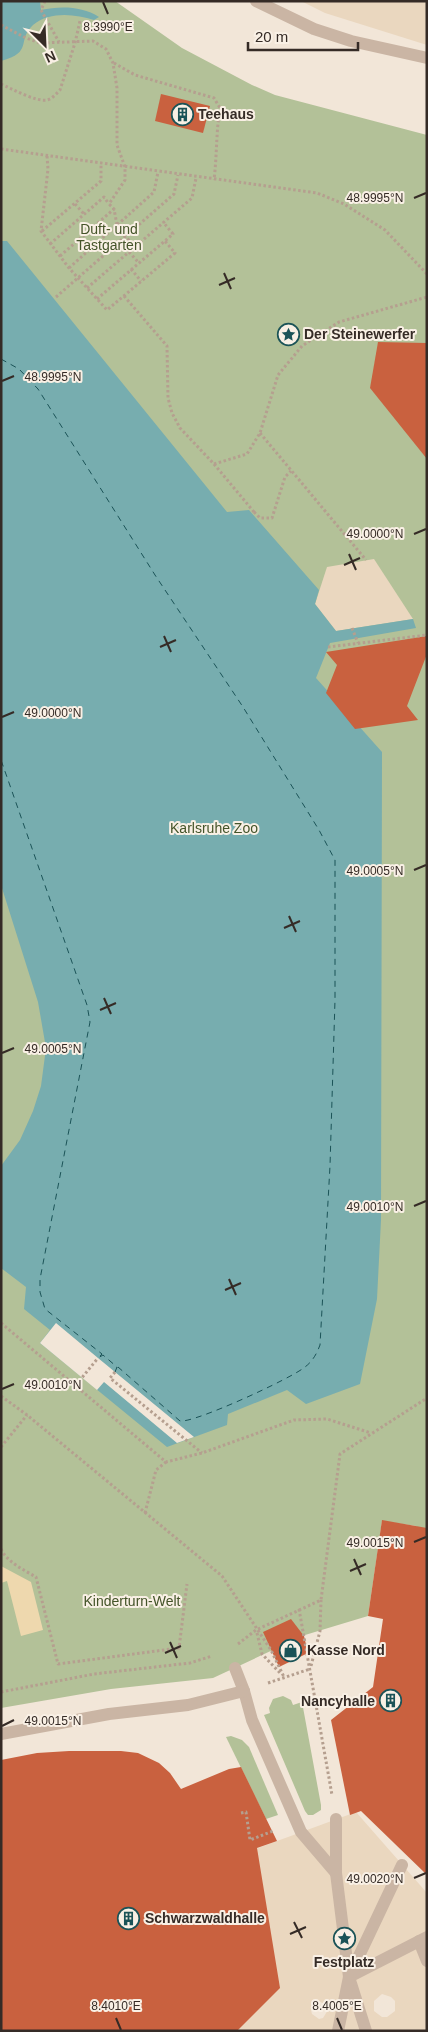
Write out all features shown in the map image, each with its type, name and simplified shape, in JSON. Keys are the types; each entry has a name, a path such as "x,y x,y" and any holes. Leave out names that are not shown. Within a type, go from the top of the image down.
{"street":[{"path":"256,1 314,29 351,41 427,58"},
{"path":"235,1668 252,1720 301,1832 336,1873"},
{"path":"1,1734 109,1714 188,1705 244,1691"},
{"path":"336,1819 336,1873 349,1977 366,2031"},
{"path":"338,2031 349,1977 402,1866"},
{"path":"349,1977 423,1939 427,1961"}],"path":[{"path":"45,1 41,10 59,42"},
{"path":"1,84 38,99 47,100 54,96 60,90 80,22"},
{"path":"1,25 26,38 40,42 75,43 93,41 106,49 113,63 117,88 117,145 125,167 125,180 109,204"},
{"path":"113,63 135,75 214,98 220,108 216,134 217,160 214,180"},
{"path":"1,149 196,178 317,193 344,204 385,230 427,274"},
{"path":"48,156 42,232 69,268 107,310 175,253 166,241"},
{"path":"42,232 101,181 101,164"},
{"path":"69,268 154,192 158,172"},
{"path":"56,298 174,194 178,175"},
{"path":"87,288 192,198 196,178"},
{"path":"50,244 104,197 114,210 117,225 134,247"},
{"path":"75,204 84,214"},
{"path":"60,256 114,210"},
{"path":"97,299 173,234 163,222"},
{"path":"129,252 139,263"},
{"path":"131,269 141,281"},
{"path":"124,296 167,346 168,398 172,414 180,428 260,518 272,518 285,476 291,470"},
{"path":"214,464 247,454 260,433 278,375 302,346 339,322 427,297"},
{"path":"260,433 366,560"},
{"path":"352,628 357,640"},
{"path":"328,648 357,640 427,635"},
{"path":"1,1323 166,1462"},
{"path":"76,1385 98,1358"},
{"path":"114,1372 110,1378 202,1453"},
{"path":"1,1396 27,1415 222,1576 271,1650 284,1678"},
{"path":"310,1669 320,1631 320,1600 340,1454 371,1433 416,1407 427,1398"},
{"path":"1,1447 27,1415"},
{"path":"145,1514 156,1470 166,1462 202,1453 294,1420 327,1419 371,1433"},
{"path":"1,1549 18,1567 36,1578 58,1664 179,1648 187,1584"},
{"path":"256,1630 320,1600"},
{"path":"299,1609 336,1819"},
{"path":"256,1630 262,1654 284,1678"},
{"path":"1,1692 94,1674 190,1663 220,1653"},
{"path":"244,1691 310,1669"},
{"path":"241,1813 246,1812 250,1840"}],"green space":[{"name":"Karlsruhe Zoo","path":"1,1 115,1 182,48 275,95 427,135 427,1529 422,1533 416,1526 382,1521 368,1616 305,1635 213,1678 111,1689 1,1708"},
{"path":"283,1696 291,1700 293,1705 302,1702 321,1805 321,1810 313,1815 308,1815 305,1811 264,1715 270,1713 269,1708 273,1699"},
{"path":"231,1736 242,1740 249,1747 278,1815 266,1819 226,1737"}],"sand":[{"path":"1,1566 31,1582 43,1630 21,1636 7,1581 1,1583"}],"shaded area":[{"path":"301,1 427,1 427,45 325,13"},
{"path":"374,559 413,619 336,631 315,604 327,567"},
{"name":"Festplatz","path":"356,1812 427,1893 427,2031 222,2031 247,1852","holes":["382,1994 391,1997 395,2001 395,2011 387,2017 382,2017 374,2011 374,2001","319,2001 327,2006 328,2010 323,2018 319,2019 312,2014 311,2010 315,2002"]}],"water":[{"path":"1,1 40,1 41,10 71,8 92,13 99,17 94,20 71,15 47,17 33,25 28,31 18,54 1,61"},
{"path":"1,241 7,241 227,512 249,510 319,590 315,604 336,631 413,619 416,628 330,643 316,678 382,752 381,1220 377,1299 360,1384 306,1404 287,1390 228,1414 227,1425 167,1447 40,1343 50,1330 24,1309 26,1287 1,1268 1,1166 20,1140 33,1111 41,1086 46,1048 38,1002 1,885"}],"pier":[{"path":"56,1323 194,1437 177,1443 104,1382 97,1390 40,1343"}],"building":[{"name":"Teehaus","path":"161,94 210,106 203,133 155,121"},
{"path":"378,342 427,343 427,459 370,388"},
{"path":"427,636 427,654 407,706 418,720 355,729 326,693 337,665 326,652"},
{"name":"Nancyhalle","path":"382,1520 427,1528 427,1875 361,1811 350,1815 331,1720 373,1687 383,1619 368,1616"},
{"path":"291,1619 304,1636 308,1653 279,1667 263,1632"},
{"name":"Schwarzwaldhalle","path":"121,1751 138,1753 159,1763 170,1773 181,1789 229,1769 241,1767 277,1841 257,1848 280,1988 237,2031 1,2031 1,1760 37,1753"}],"ferry route":[{"path":"1,359 19,369 38,389 155,575 243,707 319,830 335,860 335,1000 330,1166 320,1345 310,1362 297,1373 243,1399 189,1420 180,1421 118,1367 115,1372 117,1367 103,1355 98,1358 102,1354 45,1309 40,1292 40,1279 90,1022 87,1005 1,760"}],"place":[{"name":"Teehaus","path":"182,114"},
{"name":"Der Steinewerfer","path":"288,334"},
{"name":"Kasse Nord","path":"291,1650"},
{"name":"Nancyhalle","path":"391,1701"},
{"name":"Schwarzwaldhalle","path":"129,1918"},
{"name":"Festplatz","path":"344,1939"}],"park label":[{"name":"Duft- und Tastgarten","path":"109,237"},
{"name":"Kinderturn-Welt","path":"132,1601"}]}
